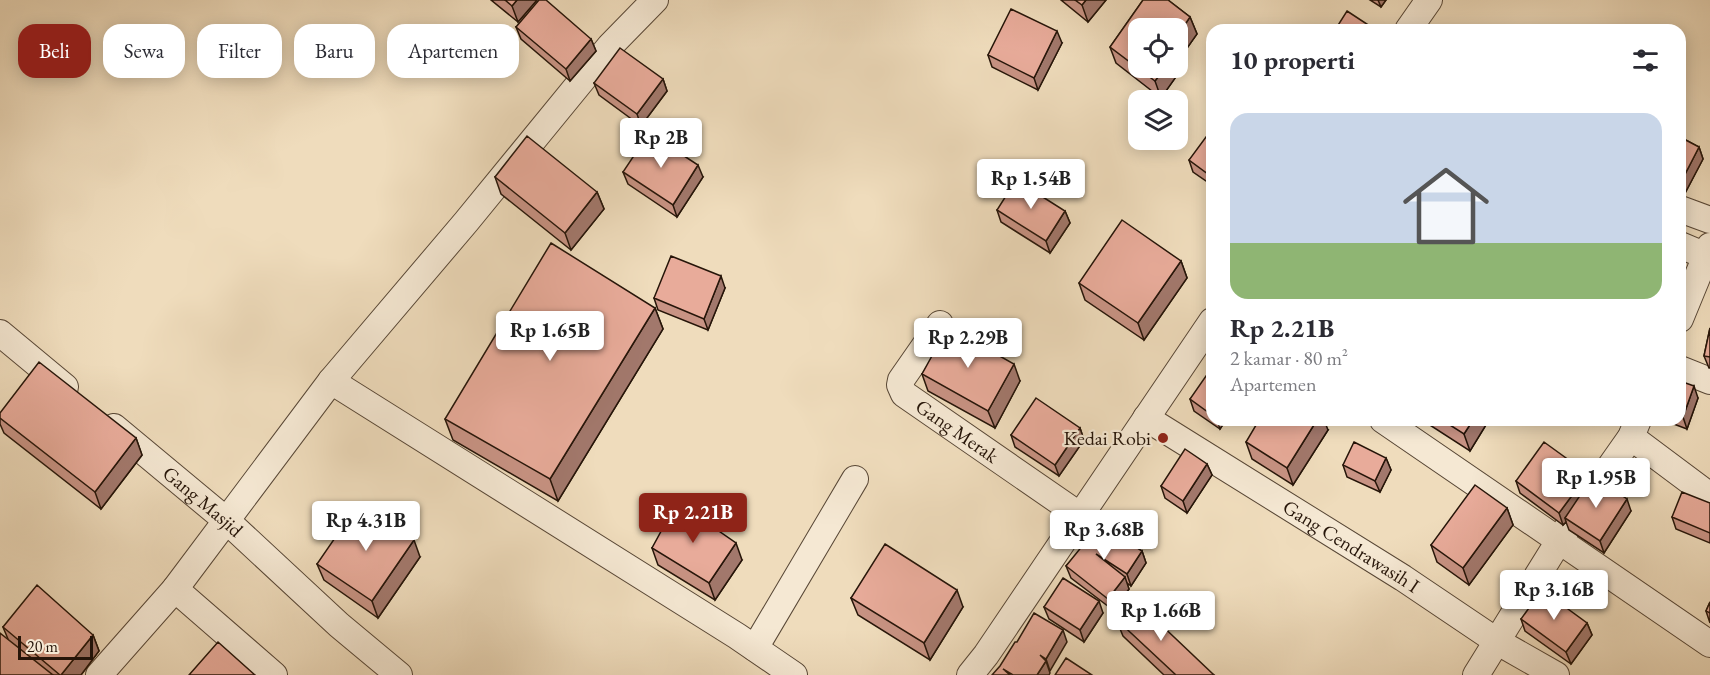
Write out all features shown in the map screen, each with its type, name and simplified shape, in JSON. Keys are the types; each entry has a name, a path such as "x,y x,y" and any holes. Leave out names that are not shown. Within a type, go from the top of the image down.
{"street":[{"path":"99,675 175,589 331,381 480,206 610,46 656,0"},
{"path":"1412,24 1429,0"},
{"path":"1686,211 1710,220"},
{"path":"1686,246 1708,251 1686,304"},
{"name":"Gang Merak","path":"940,324 901,380 900,385 904,394 1079,515"},
{"path":"970,675 986,655 1206,330"},
{"name":"Gang Masjid","path":"0,333 227,521 339,625 399,675"},
{"path":"1686,371 1710,381"},
{"path":"331,381 755,648 794,675"},
{"name":"Gang Cendrawasih I","path":"1146,418 1403,578 1498,642 1556,675"},
{"path":"1392,426 1710,644"},
{"path":"1476,675 1559,541 1634,429 1710,496"},
{"path":"755,648 855,479"},
{"path":"175,589 274,675"}],"building":[{"path":"505,0 517,0 512,6"},
{"path":"539,0 546,0 591,39 566,69 519,30 519,24"},
{"path":"1075,0 1086,0 1082,5"},
{"path":"1143,0 1168,0 1190,17 1188,20 1188,18 1130,18"},
{"path":"1011,9 1057,31 1034,78 988,55"},
{"path":"1347,11 1367,24 1339,24"},
{"path":"1128,21 1128,61 1110,47"},
{"path":"620,48 663,79 637,114 594,83"},
{"path":"649,133 698,165 673,205 623,172"},
{"path":"527,136 597,192 565,233 495,177"},
{"path":"1206,137 1206,173 1189,160"},
{"path":"1686,140 1699,147 1686,172"},
{"path":"1016,180 1065,211 1046,241 997,210"},
{"path":"1122,220 1181,261 1138,323 1079,283"},
{"path":"551,243 655,308 550,479 445,419"},
{"path":"671,256 721,276 704,319 654,298"},
{"path":"948,327 1014,364 988,411 922,374"},
{"path":"1710,328 1710,357 1704,356"},
{"path":"39,362 136,438 95,492 0,418 0,413"},
{"path":"1206,376 1206,411 1190,399"},
{"path":"1686,383 1694,386 1686,409"},
{"path":"1036,398 1080,428 1055,465 1011,435"},
{"path":"1255,426 1313,426 1287,468 1246,442"},
{"path":"1451,426 1469,426 1464,434"},
{"path":"1354,442 1386,458 1375,481 1343,465"},
{"path":"1544,442 1588,474 1559,513 1516,481"},
{"path":"1185,449 1207,464 1183,501 1161,486"},
{"path":"1593,476 1627,499 1600,541 1565,518"},
{"path":"1475,485 1507,508 1463,568 1431,545"},
{"path":"1682,492 1710,503 1710,533 1672,517"},
{"path":"677,502 736,543 709,583 652,548"},
{"path":"359,503 414,540 372,601 317,564"},
{"path":"1101,524 1142,551 1127,574 1096,554 1125,577 1108,599 1066,566 1083,545 1085,547"},
{"path":"885,544 957,590 924,643 851,598"},
{"path":"1063,578 1099,601 1080,630 1044,607"},
{"path":"37,585 93,635 61,675 3,627"},
{"path":"1542,590 1587,623 1566,652 1521,619"},
{"path":"1135,600 1214,675 1176,675 1116,619"},
{"path":"1034,613 1063,630 1046,659 1040,655 1046,661 1037,675 1013,675 1003,669 1010,675 992,675 1017,642"},
{"path":"0,633 53,675 0,675"},
{"path":"218,642 255,675 189,675"},
{"path":"1066,658 1092,675 1055,675"}],"place":[{"name":"Kedai Robi","path":"1163,438"}]}
